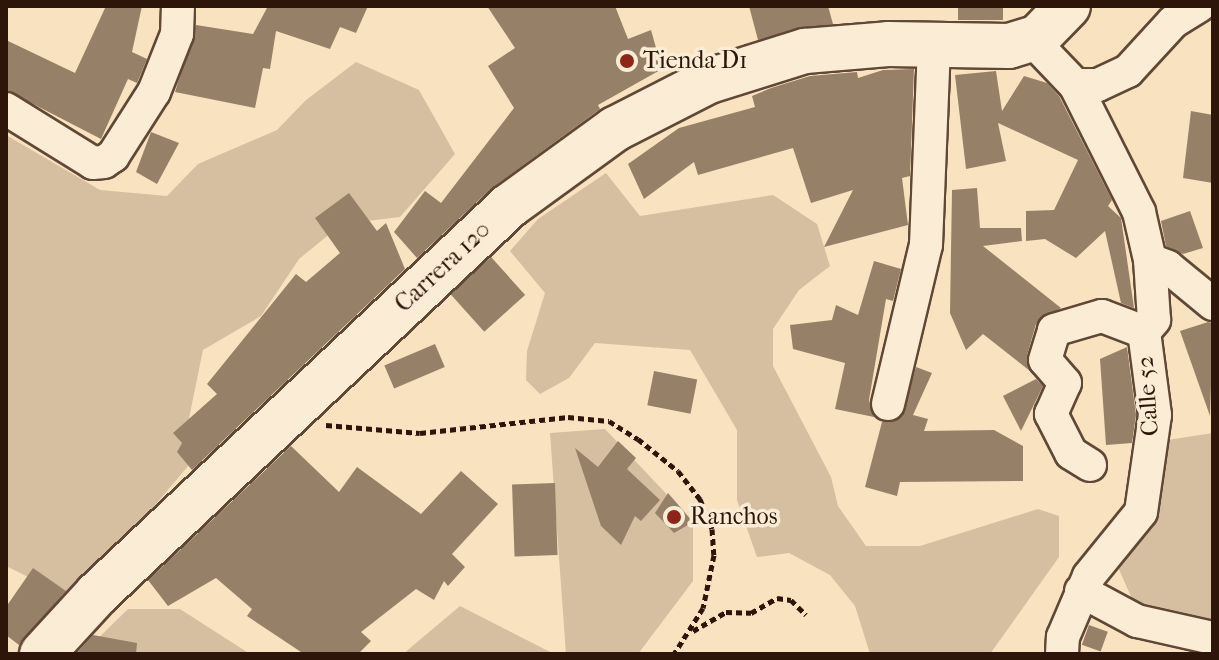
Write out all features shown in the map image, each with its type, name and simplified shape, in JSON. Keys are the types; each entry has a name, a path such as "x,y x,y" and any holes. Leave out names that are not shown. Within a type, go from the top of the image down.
{"street":[{"path":"6,109 93,163 113,156 154,92 177,34 178,6"},
{"path":"1033,41 1068,6"},
{"path":"1075,85 1113,81 1128,71 1173,22 1199,6"},
{"name":"Carrera 120","path":"42,654 278,422 525,191 627,122 709,81 805,51 934,44 996,47 1033,41"},
{"name":"Calle 52","path":"1033,41 1075,85 1139,212 1150,260 1154,320 1144,332 1155,415 1150,477 1141,512 1081,591 1063,637 1062,654"},
{"path":"888,404 926,245 934,44"},
{"path":"1150,260 1168,267 1213,304"},
{"path":"1090,465 1071,453 1051,414 1065,383 1045,360 1054,330 1102,316 1144,332"},
{"path":"1081,591 1137,621 1213,638"}],"path":[{"path":"278,422 420,433 568,417 609,421 678,471 700,499 712,529 708,591 691,632 674,654"},
{"path":"691,632 726,612 751,613 777,598 791,600 806,615"}],"shaded area":[{"path":"356,62 419,90 455,154 400,217 342,224 299,259 261,316 203,350 188,423 188,466 75,600 6,566 6,135 100,190 167,196 198,164 277,130 306,100"},
{"path":"606,173 640,216 773,195 817,224 830,266 799,290 773,329 773,366 831,477 838,506 866,546 920,546 1038,509 1059,516 1059,557 990,654 870,654 855,606 830,575 789,553 757,557 737,500 737,430 690,350 595,343 569,378 540,394 526,380 527,351 545,293 510,251 538,219"},
{"path":"605,429 693,522 693,581 638,654 566,654 550,433"},
{"path":"1213,433 1213,633 1172,627 1133,601 1117,565 1160,500 1161,441"},
{"path":"460,606 554,654 403,654"},
{"path":"128,609 180,609 250,654 82,654"}],"building":[{"path":"106,6 142,6 132,52 147,59 137,83 128,79 101,139 6,90 6,40 75,73"},
{"path":"268,6 368,6 356,33 340,27 330,49 276,31 270,69 263,68 255,108 175,92 196,25 253,34"},
{"path":"487,6 615,6 628,39 651,30 662,69 598,105 600,109 492,188 417,258 394,232 425,191 441,203 514,108 488,66 515,48"},
{"path":"749,6 828,6 833,24 758,40"},
{"path":"958,6 1003,6 1003,20 958,20"},
{"path":"914,69 910,176 902,178 908,225 824,247 853,190 811,203 793,148 698,175 694,162 644,199 628,164 679,128 755,107 752,96 771,88 810,76 857,72 858,78 883,70"},
{"path":"996,71 1002,111 1024,76 1047,83 1059,96 1112,200 1108,206 1121,218 1134,308 1121,303 1105,231 1076,258 1045,239 1026,241 1026,211 1054,210 1078,160 998,123 1006,161 966,169 955,75"},
{"path":"1191,111 1213,115 1213,183 1183,178"},
{"path":"151,132 179,143 157,184 136,172"},
{"path":"977,188 980,228 1021,228 1022,241 983,246 1061,308 1036,324 1027,355 1030,371 983,334 966,350 950,313 952,190"},
{"path":"349,193 377,231 386,223 405,269 192,470 177,452 182,443 173,433 217,394 207,384 296,274 306,282 340,253 315,218"},
{"path":"1190,211 1203,248 1183,254 1166,246 1161,221"},
{"path":"491,257 525,295 484,332 450,294"},
{"path":"874,261 901,269 893,301 886,299 869,400 874,417 835,409 845,363 793,349 790,325 832,320 836,305 858,315"},
{"path":"1213,323 1210,416 1180,331"},
{"path":"435,344 445,367 394,389 384,365"},
{"path":"1127,347 1136,415 1132,443 1106,445 1100,359"},
{"path":"916,367 932,373 913,415 928,419 924,431 994,430 1023,446 1023,481 900,482 897,496 865,487 882,422 902,416"},
{"path":"654,371 697,379 691,414 647,405"},
{"path":"1036,379 1043,386 1021,431 1003,396"},
{"path":"618,441 636,458 627,469 660,500 641,521 635,516 621,545 601,526 575,448 598,467"},
{"path":"291,446 339,492 357,467 421,514 461,471 498,504 452,554 465,567 448,586 444,581 434,600 416,589 361,632 371,641 358,654 304,654 247,616 252,609 216,578 168,606 148,580"},
{"path":"555,483 558,555 515,556 512,485"},
{"name":"Ranchos","path":"668,493 693,522 674,533 655,513"},
{"path":"33,568 66,591 19,645 6,635 6,607"},
{"path":"1089,625 1108,632 1101,652 1082,645"},
{"path":"93,635 137,643 136,654 76,654"}],"place":[{"name":"Tienda D1","path":"627,61"},
{"name":"Ranchos","path":"674,517"}]}
